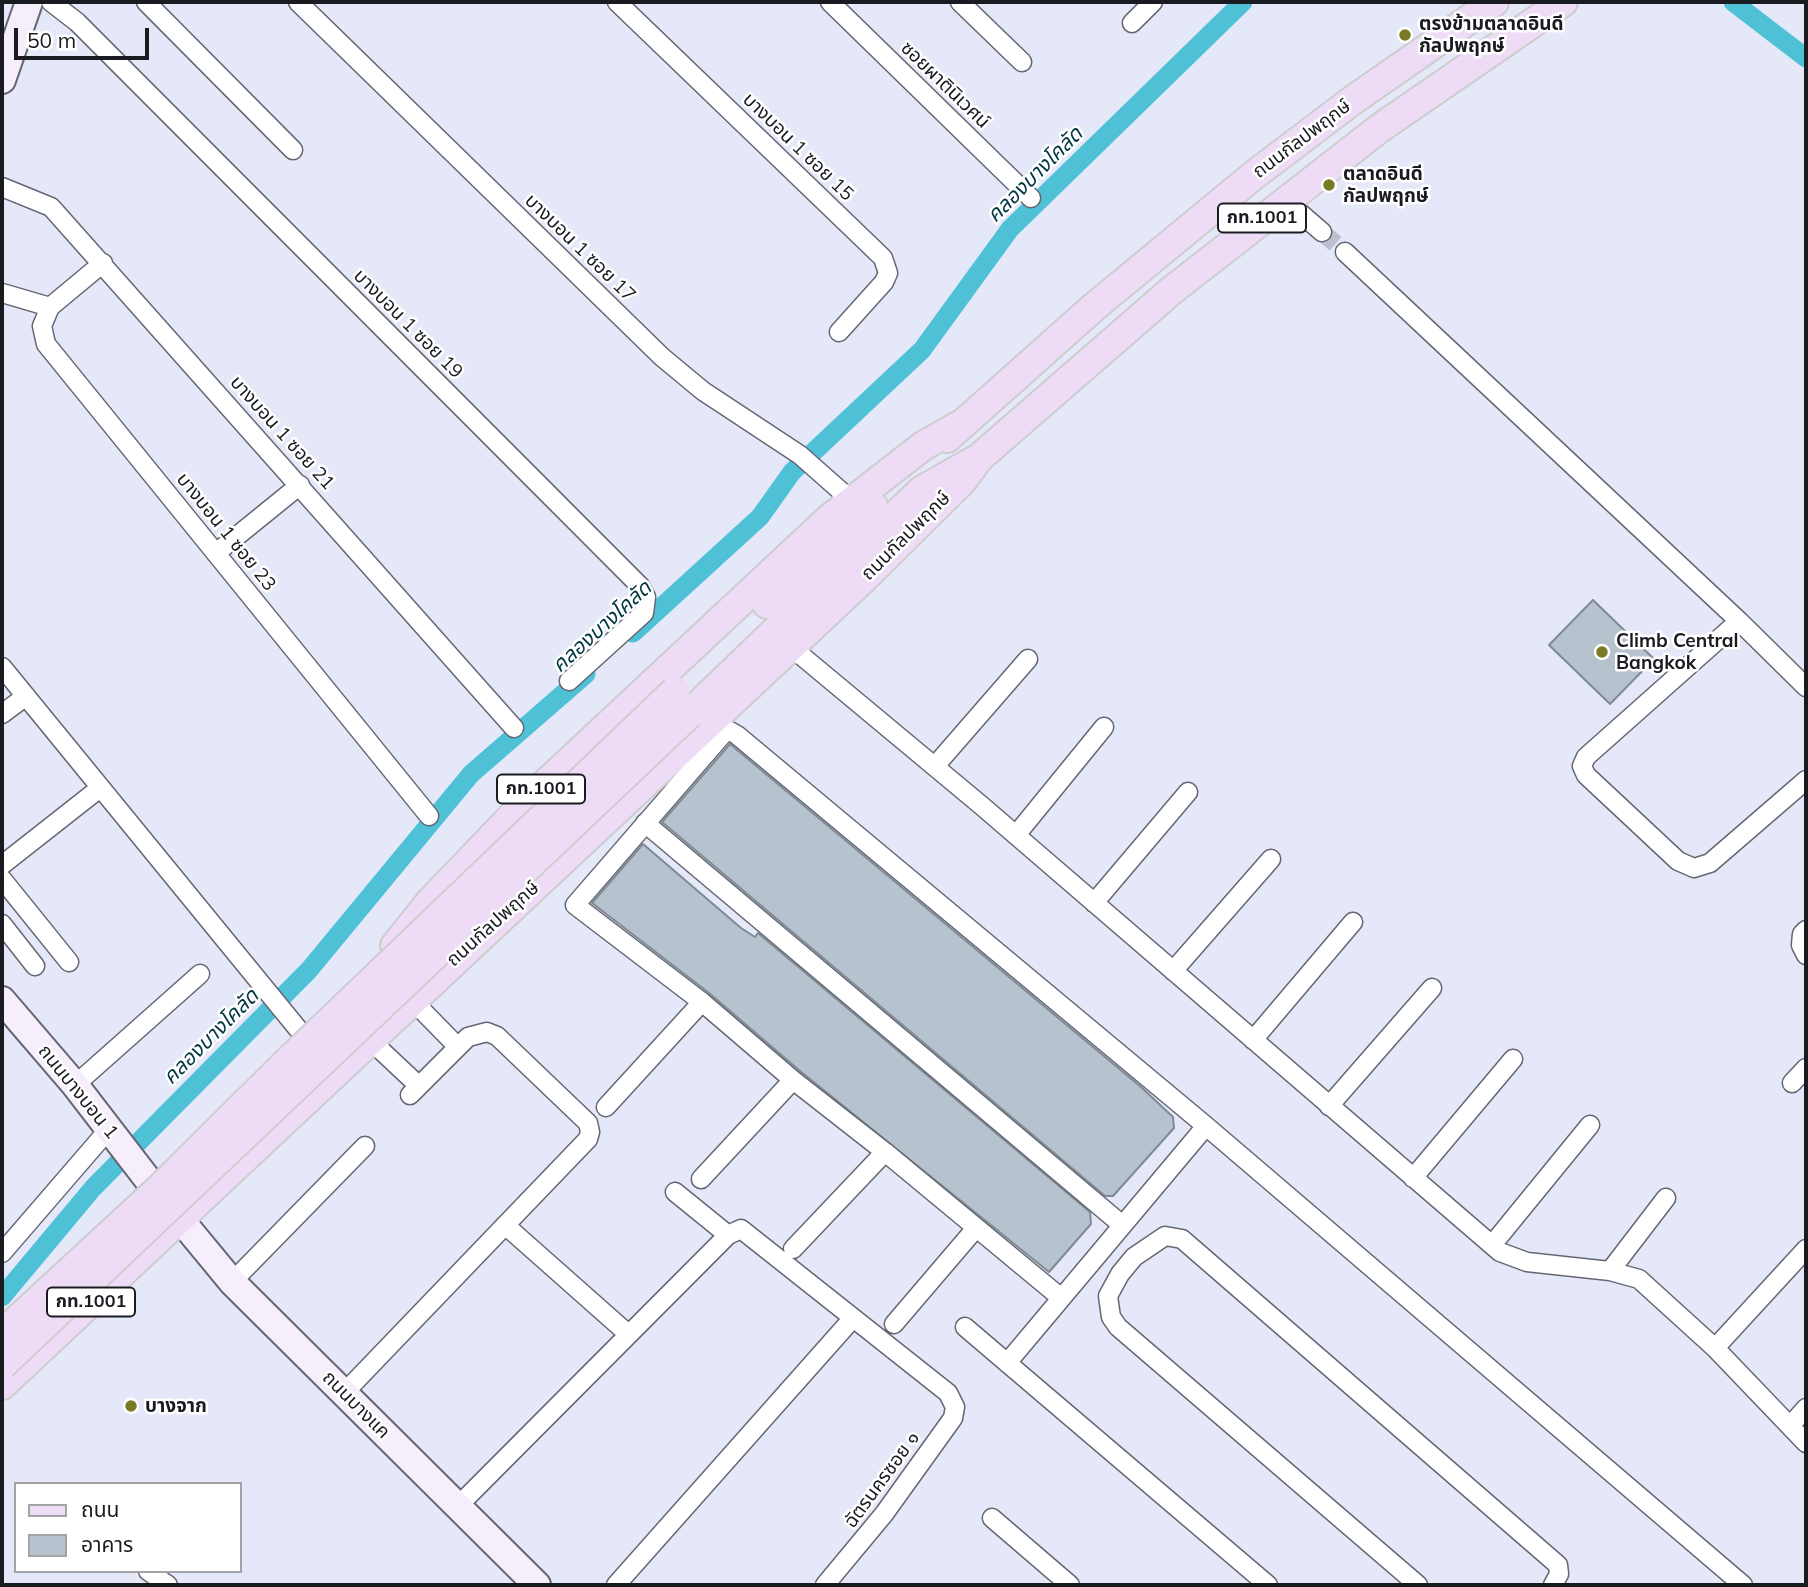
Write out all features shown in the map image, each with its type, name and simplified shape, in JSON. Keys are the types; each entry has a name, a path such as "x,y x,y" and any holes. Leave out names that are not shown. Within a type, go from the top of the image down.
{"main road":[{"path":"2,80 29,2"},
{"name":"ถนนกัลปพฤกษ์","path":"2,1365 682,702 960,425 1171,241 1254,174 1353,100 1494,2"},
{"name":"ถนนกัลปพฤกษ์","path":"2,1334 159,1189 282,1067 682,702 921,491 979,458 1161,299 1390,120 1563,2"},
{"name":"ถนนกัลปพฤกษ์","path":"2,1328 152,1185 299,1031 367,981 458,873 526,802 829,519 923,446 960,425"},
{"name":"ถนนกัลปพฤกษ์","path":"2,1385 411,999 791,647 962,481 979,458"},
{"path":"458,873 457,884 464,899 484,915 501,918"},
{"name":"ถนนบางบอน 1","path":"2,1000 75,1085 152,1185"},
{"path":"152,1185 180,1219"},
{"name":"ถนนบางแค","path":"180,1219 232,1282 533,1584"}],"street":[{"name":"บางบอน 1 ซอย 19","path":"51,2 87,32 640,586 647,604 638,621 569,681"},
{"path":"146,2 293,150"},
{"name":"บางบอน 1 ซอย 17","path":"298,2 662,357 703,391 800,455 852,502"},
{"name":"บางบอน 1 ซอย 15","path":"617,2 883,258 888,273 884,282 839,332"},
{"name":"ซอยผาตินิเวศน์","path":"830,2 1031,198"},
{"path":"960,2 1022,62"},
{"path":"1132,23 1153,2"},
{"name":"บางบอน 1 ซอย 21","path":"2,187 51,207 514,728"},
{"path":"1285,200 1322,232"},
{"path":"1345,252 1806,687"},
{"path":"2,293 50,307 103,263"},
{"name":"บางบอน 1 ซอย 23","path":"50,307 42,326 47,344 429,816"},
{"path":"216,553 300,485"},
{"path":"1739,621 1586,757 1582,766 1586,775 1678,861 1695,868 1710,863 1806,780"},
{"path":"791,647 1016,835 1492,1245 1527,1262 1610,1271 1639,1279 1715,1348 1806,1443"},
{"path":"935,766 1028,659"},
{"path":"2,667 299,1031"},
{"path":"2,714 26,695"},
{"path":"1016,835 1104,727"},
{"path":"1060,1297 885,1152 793,1080 702,1002 575,905 718,738 730,731 737,735 1206,1126 1742,1585"},
{"path":"2,865 100,788"},
{"path":"1094,903 1188,792"},
{"path":"645,823 1116,1230 1135,1257"},
{"path":"1173,971 1271,859"},
{"path":"2,880 69,962"},
{"path":"1253,1040 1353,922"},
{"path":"2,924 35,966"},
{"path":"1806,930 1802,934 1801,945 1806,955"},
{"path":"75,1085 200,974"},
{"path":"1329,1106 1432,988"},
{"path":"411,999 458,1047"},
{"path":"606,1107 702,1002"},
{"path":"344,1393 588,1139 590,1132 588,1123 497,1036 478,1032 458,1047 414,1090 369,1039"},
{"path":"1413,1178 1513,1059"},
{"path":"1792,1083 1806,1068"},
{"path":"701,1179 793,1080"},
{"path":"1492,1245 1590,1125"},
{"path":"1007,1363 1206,1126"},
{"path":"2,1253 121,1145"},
{"path":"232,1282 365,1146"},
{"path":"793,1248 885,1152"},
{"path":"675,1192 728,1235"},
{"path":"1610,1271 1666,1198"},
{"path":"505,1225 627,1333"},
{"path":"894,1324 976,1228"},
{"path":"458,1506 627,1333 728,1235 741,1229 853,1318 616,1585"},
{"path":"1418,1585 1118,1327 1111,1317 1108,1296 1135,1257 1165,1236 1182,1239 1558,1565 1559,1574 1553,1585"},
{"path":"1715,1348 1806,1249"},
{"path":"1097,1254 1121,1274"},
{"name":"ฉัตรนครซอย ๑","path":"825,1585 863,1543 953,1418 955,1408 948,1393 853,1318"},
{"path":"965,1327 1268,1585"},
{"path":"1790,1426 1806,1408"},
{"path":"992,1518 1070,1585"},
{"path":"151,1573 168,1585"}],"building":[{"name":"Climb Central Bangkok","path":"1593,600 1654,659 1610,704 1549,645"},
{"path":"730,744 1141,1087 1173,1117 1174,1128 1113,1196 1105,1196 662,822"},
{"path":"643,844 741,928 755,937 758,933 1090,1212 1091,1224 1049,1272 800,1071 709,993 592,903"}],"waterway":[{"name":"คลองบางโคลัด","path":"633,633 760,517 792,472 922,350 1010,229 1243,2"},
{"path":"1733,2 1806,58"},
{"name":"คลองบางโคลัด","path":"2,1297 93,1188 309,970 471,774 586,674"}],"tunnel":[{"path":"1322,232 1345,252"}],"place":[{"name":"ตรงข้ามตลาดอินดี กัลปพฤกษ์","path":"1405,35"},
{"name":"ตลาดอินดี กัลปพฤกษ์","path":"1329,185"},
{"name":"Climb Central Bangkok","path":"1602,652"},
{"name":"บางจาก","path":"131,1406"}]}
